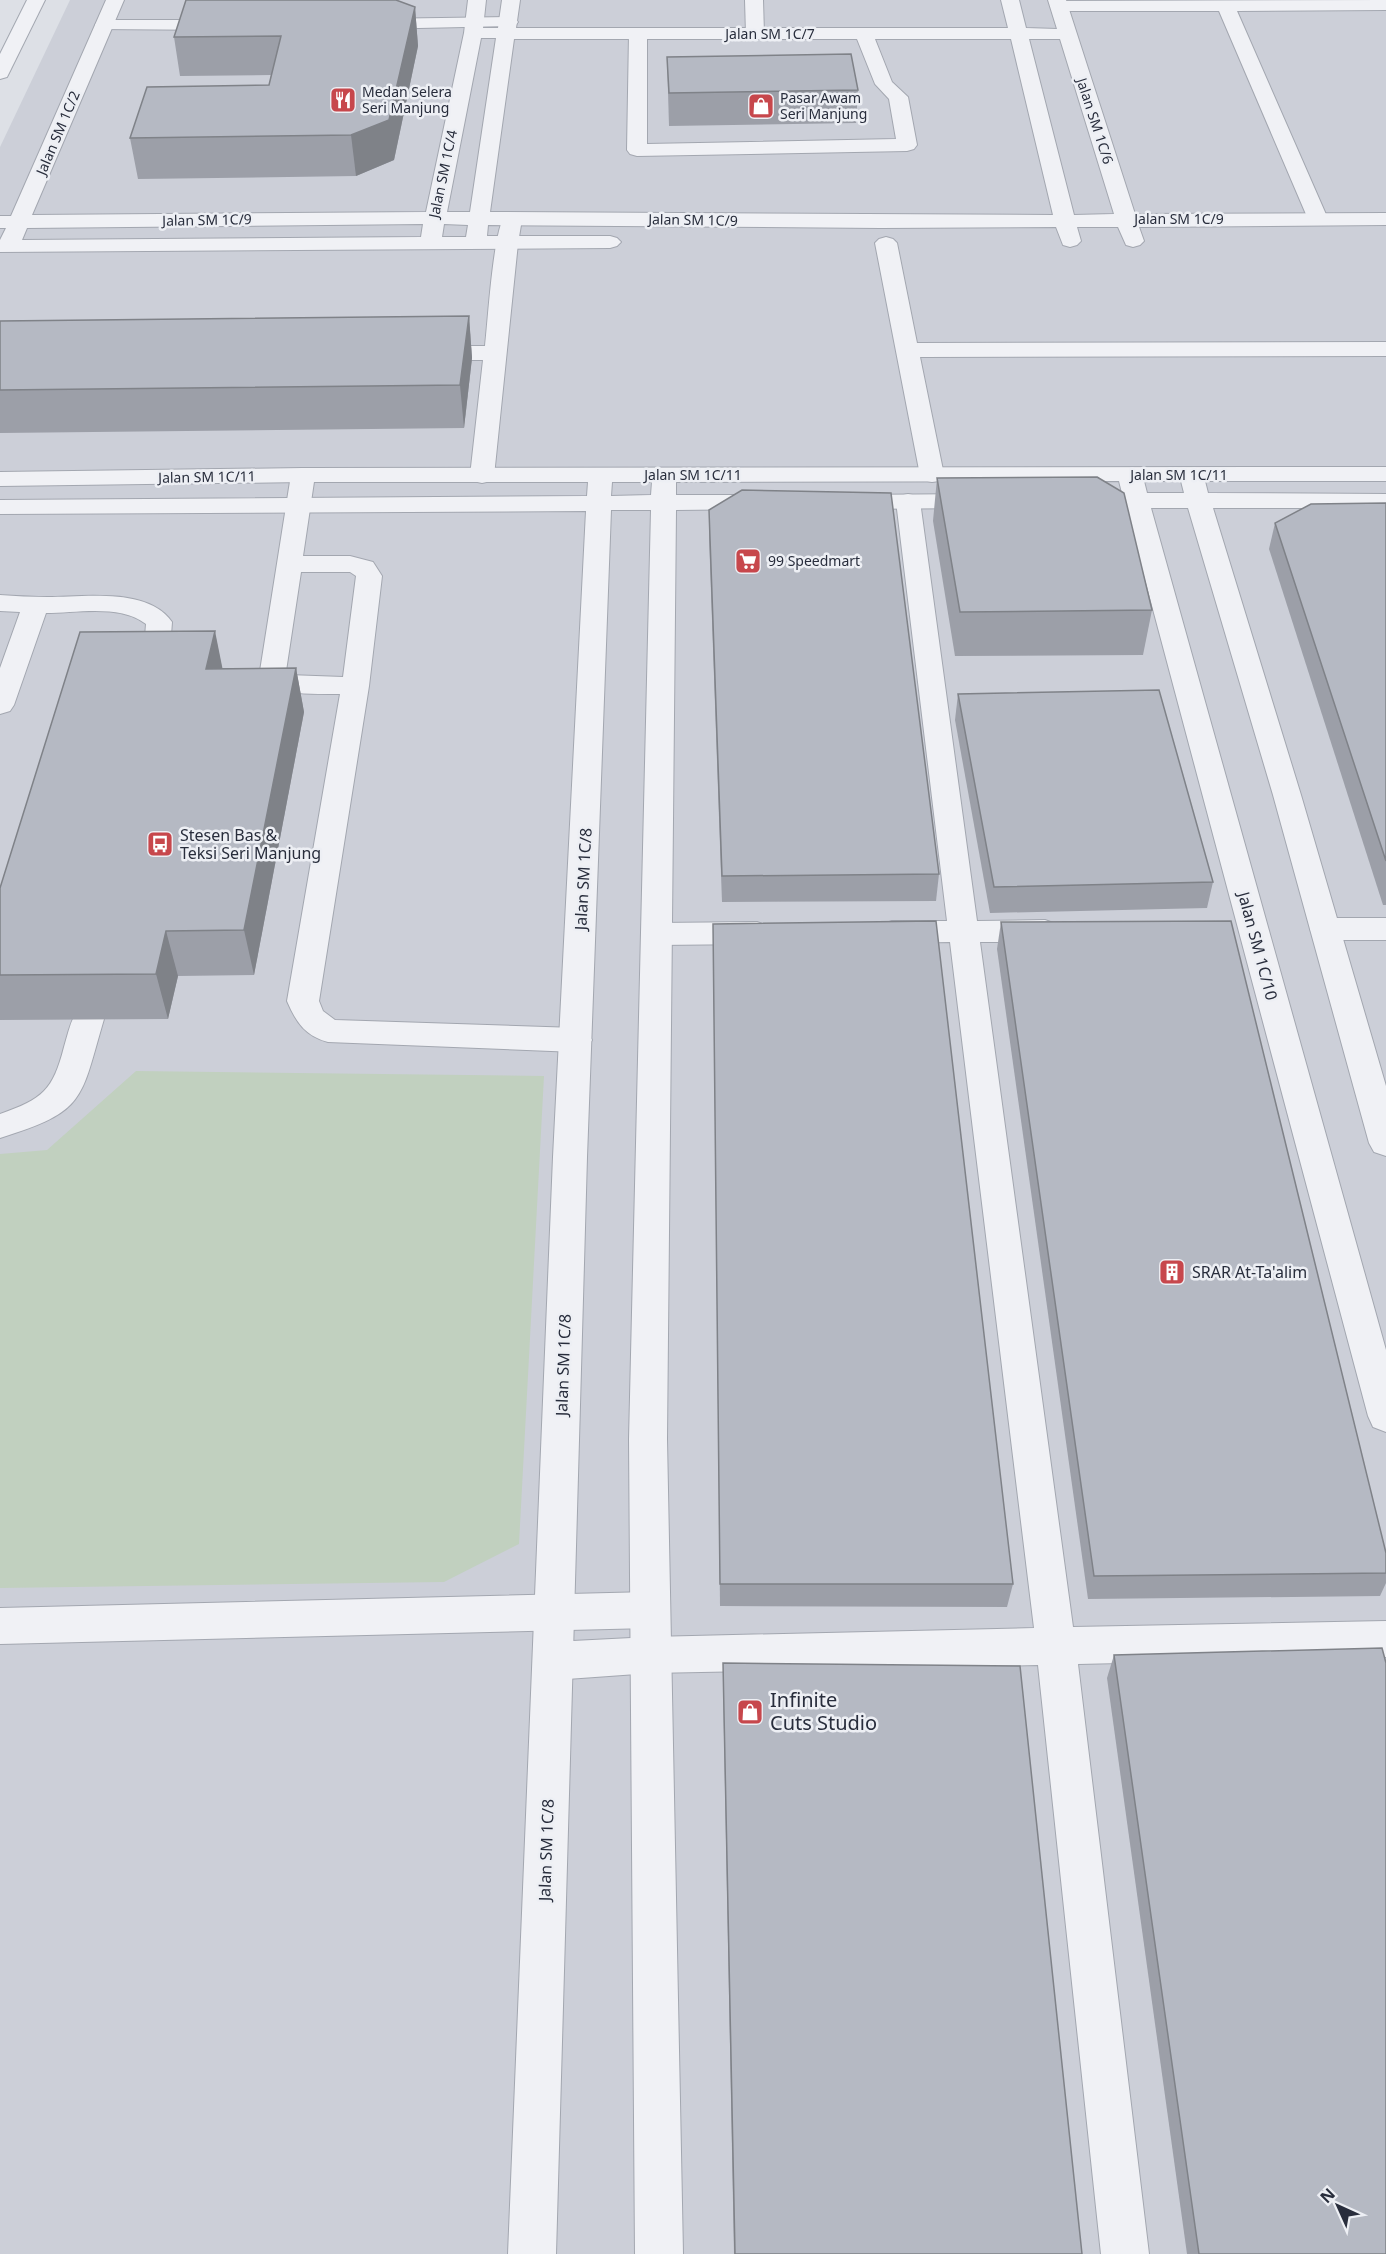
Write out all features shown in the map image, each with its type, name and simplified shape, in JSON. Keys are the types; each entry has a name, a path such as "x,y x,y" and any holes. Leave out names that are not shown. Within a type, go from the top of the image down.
{"street":[{"path":"0,73 36,0"},
{"name":"Jalan SM 1C/2","path":"0,266 10,222 115,0"},
{"name":"Jalan SM 1C/4","path":"430,243 433,218 477,0"},
{"path":"476,243 511,0"},
{"path":"754,0 755,34"},
{"path":"1010,0 1067,220 1102,242"},
{"path":"1058,3 1386,5"},
{"name":"Jalan SM 1C/6","path":"1058,3 1066,34 1128,219 1102,242"},
{"path":"1224,3 1318,219"},
{"path":"104,25 238,24"},
{"name":"Jalan SM 1C/7","path":"360,24 638,34 1066,34"},
{"path":"638,34 637,150 908,145 898,97 884,84 864,34"},
{"name":"Jalan SM 1C/9","path":"10,222 433,218 882,222 1386,219"},
{"path":"482,476 507,243 512,219"},
{"name":"Jalan SM 1C/9","path":"4,246 625,242"},
{"name":"Jalan SM 1C/9","path":"1048,243 1156,242"},
{"path":"862,243 909,243"},
{"path":"886,243 932,475"},
{"path":"907,350 1386,349"},
{"path":"401,353 495,352"},
{"name":"Jalan SM 1C/11","path":"1194,488 1386,474"},
{"name":"Jalan SM 1C/11","path":"0,507 299,504 932,475 1133,487 1194,488 1386,501"},
{"path":"303,476 273,671 276,680 289,685 355,686"},
{"name":"Jalan SM 1C/11","path":"0,479 482,476 600,489"},
{"name":"Jalan SM 1C/11","path":"1057,501 1133,487"},
{"name":"Jalan SM 1C/10","path":"1133,487 1241,929 1386,1416"},
{"path":"1194,488 1386,1143"},
{"name":"Jalan SM 1C/8","path":"531,2254 576,1040 600,489"},
{"path":"659,2254 648,1439 664,489"},
{"name":"Jalan SM 1C/11","path":"664,489 792,502"},
{"path":"908,501 1056,1647 1125,2254"},
{"path":"826,502 999,501"},
{"path":"291,564 350,564 364,567 369,576 355,686 303,1001 310,1018 328,1031 338,1032 576,1040"},
{"path":"0,603 117,606 136,608 149,614 159,622 155,676"},
{"path":"0,705 36,605"},
{"path":"1325,929 1386,929"},
{"path":"870,932 1073,930"},
{"path":"657,934 787,933"},
{"path":"0,1126 36,1113 51,1104 67,1087 88,1019"},
{"path":"0,1626 650,1610"},
{"path":"552,1661 651,1655 1386,1639"}],"shaded area":[{"path":"70,0 1386,0 1386,2254 0,2254 0,147"}],"green space":[{"path":"136,1071 544,1076 519,1544 444,1582 0,1588 0,1154 47,1150"}],"building":[{"path":"186,0 396,0 415,7 389,120 351,135 130,138 147,87 269,85 281,36 174,37"},
{"path":"851,54 858,90 669,93 667,57"},
{"path":"469,316 460,385 0,390 0,321"},
{"path":"1097,477 1124,493 1152,610 960,612 937,478"},
{"path":"742,490 891,493 939,874 722,876 709,510"},
{"path":"1386,503 1386,861 1275,523 1311,504"},
{"name":"Stesen Bas & Teksi Seri Manjung","path":"215,631 206,669 296,668 244,930 166,931 156,974 0,975 0,888 80,632"},
{"path":"1159,690 1213,882 994,887 958,694"},
{"path":"936,921 1013,1584 720,1584 713,924"},
{"name":"SRAR At-Ta'alim","path":"1231,921 1386,1553 1386,1573 1094,1576 1001,922"},
{"path":"1382,1648 1386,1663 1386,2254 1199,2254 1114,1655"},
{"path":"723,1663 1020,1666 1082,2254 735,2254"}],"place":[{"name":"Medan Selera Seri Manjung","path":"343,100"},
{"name":"Pasar Awam Seri Manjung","path":"761,106"},
{"name":"99 Speedmart","path":"748,561"},
{"name":"Stesen Bas & Teksi Seri Manjung","path":"160,844"},
{"name":"SRAR At-Ta'alim","path":"1172,1272"},
{"name":"Infinite Cuts Studio","path":"750,1712"}]}
